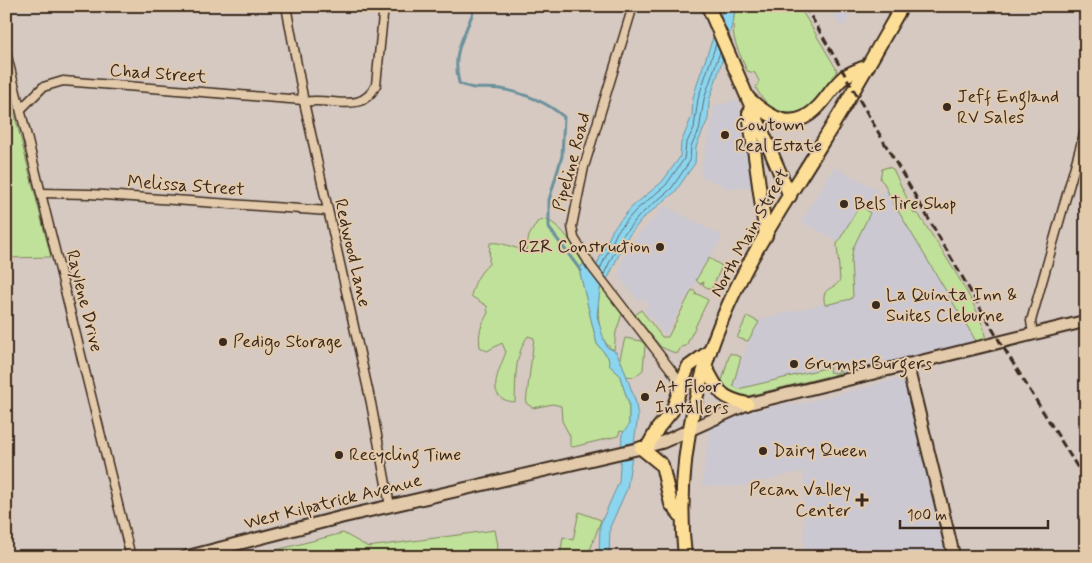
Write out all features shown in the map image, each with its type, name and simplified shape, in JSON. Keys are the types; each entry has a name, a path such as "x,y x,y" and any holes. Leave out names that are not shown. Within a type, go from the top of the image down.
{"main road":[{"path":"708,6 790,196"},
{"name":"North Main Street","path":"685,557 682,517 683,472 690,428 710,351 745,270 902,6"},
{"path":"746,96 773,116 787,121 801,120 818,108 844,78 868,66"},
{"path":"746,96 766,236"},
{"path":"682,517 671,504 662,465 644,447 672,411 688,367 710,351"},
{"path":"705,366 722,395 727,399 747,404"}],"street":[{"name":"Redwood Lane","path":"286,6 303,101 371,403 390,506"},
{"name":"Chad Street","path":"21,108 43,87 62,82 303,101 363,102 371,95 376,85 384,6"},
{"name":"Pipeline Road","path":"633,6 584,167 573,213 572,226 574,238 591,266 682,384"},
{"name":"Raylene Drive","path":"6,52 131,557"},
{"path":"1033,334 1030,321 1086,127"},
{"name":"Melissa Street","path":"42,193 90,194 328,211"},
{"name":"West Kilpatrick Avenue","path":"186,557 390,506 644,447 747,404 1086,321"},
{"path":"907,364 954,557"}],"shaded area":[{"path":"829,6 855,6 842,29"},
{"path":"737,100 746,126 754,186 730,189 700,175 715,106"},
{"path":"834,167 874,188 879,196 886,188 978,342 739,399 731,388 757,320 849,298 842,243 801,222"},
{"path":"665,206 722,236 665,335 644,309 648,305 643,298 639,301 619,277 625,250"},
{"path":"903,377 946,557 804,557 804,471 743,486 702,486 710,428 717,420 789,403 794,406"}],"green space":[{"path":"736,6 799,6 837,70 831,84 812,106 801,111 789,113 777,110 766,102 756,88 759,81 755,73 747,71 737,47 733,25"},
{"path":"6,81 51,257 6,258"},
{"path":"888,167 893,169 914,213 919,215 970,297 984,330 985,341 976,341 891,199 884,183 880,179 882,169"},
{"path":"862,206 870,213 853,248 851,262 853,296 851,299 825,305 824,295 840,280 837,244 858,208"},
{"path":"546,219 563,233 584,263 579,269 597,344 608,357 610,366 619,374 629,404 629,425 625,432 620,431 618,436 573,447 570,446 570,436 562,421 561,406 553,404 533,408 526,403 534,338 528,336 520,352 515,402 505,400 499,396 496,390 497,376 506,352 502,343 487,351 480,347 480,333 488,313 487,306 471,296 477,278 489,264 490,243 499,243 526,250 529,236 537,222"},
{"path":"709,258 722,266 711,290 703,285 704,282 700,284 696,280"},
{"path":"602,288 609,293 622,314 616,332 614,350 608,346 604,339 599,323 599,296 600,289"},
{"path":"692,290 696,292 695,295 698,294 708,300 686,346 681,347 677,354 661,347 635,315 641,310 662,337 668,337"},
{"path":"747,316 759,322 748,341 737,338"},
{"path":"625,338 642,341 645,345 643,370 634,377 626,376 620,358"},
{"path":"730,353 741,357 733,385 738,389 830,367 829,372 838,373 839,369 841,373 736,399 721,384"},
{"path":"579,512 601,520 590,550 591,557 560,557 563,537 573,540"},
{"path":"495,530 498,546 496,557 249,557 343,533 368,547"}],"water":[{"path":"724,6 736,6 727,46 709,101 708,119 696,147 695,163 675,192 643,218 626,239 609,276 600,289 597,316 604,340 607,347 616,352 623,366 635,400 638,416 627,489 610,527 609,557 599,557 600,525 619,482 622,434 629,425 629,404 619,374 610,366 608,357 597,344 579,269 584,263 594,271 613,229 632,207 662,182 680,157 681,143 692,116 693,98"}],"waterway":[{"path":"475,6 458,52 457,71 459,83 469,87 501,89 518,93 550,107 564,117 562,156 549,200 549,228 581,271"}],"railway":[{"path":"805,6 1000,342 1086,481"}],"place":[{"name":"Jeff England RV Sales","path":"947,107"},
{"name":"Cowtown Real Estate","path":"725,135"},
{"name":"Bels Tire Shop","path":"844,204"},
{"name":"RZR Construction","path":"660,247"},
{"name":"La Quinta Inn & Suites Cleburne","path":"876,305"},
{"name":"Pedigo Storage","path":"223,342"},
{"name":"Grumps Burgers","path":"794,364"},
{"name":"A+ Floor Installers","path":"645,397"},
{"name":"Dairy Queen","path":"763,451"},
{"name":"Recycling Time","path":"339,455"},
{"name":"Pecan Valley Center","path":"862,500"}]}
